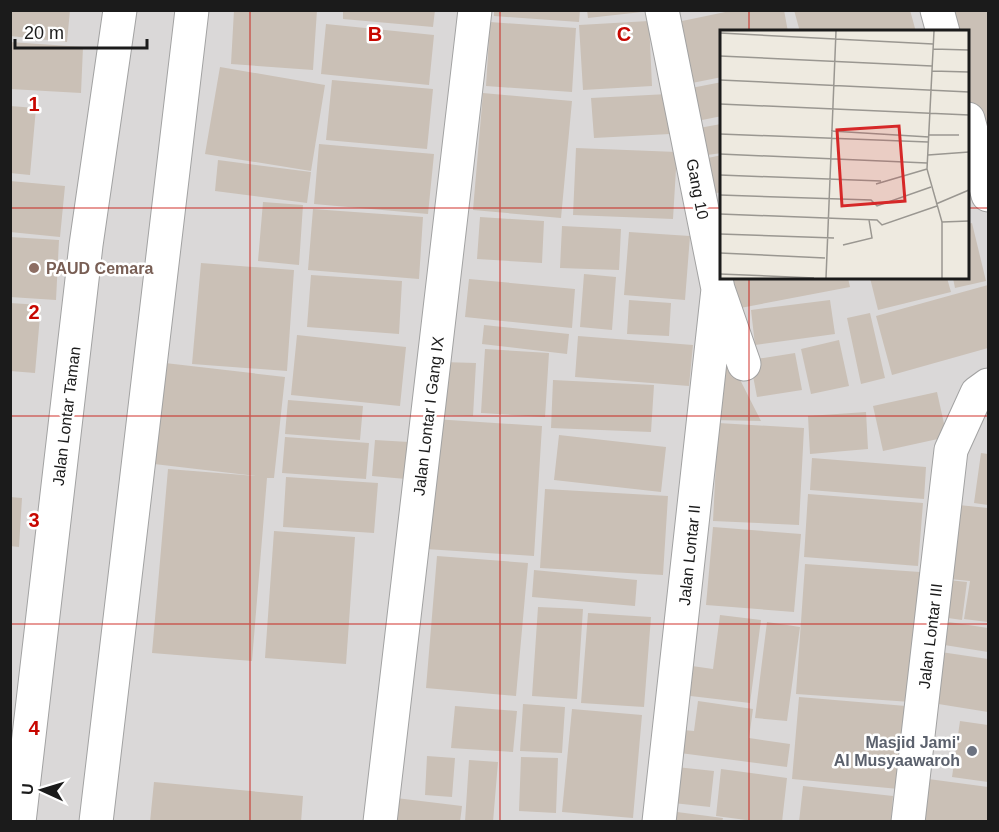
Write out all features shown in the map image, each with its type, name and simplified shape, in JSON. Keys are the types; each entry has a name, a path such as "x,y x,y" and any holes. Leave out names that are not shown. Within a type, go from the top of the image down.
{"street":[{"name":"Jalan Lontar Taman","path":"19,822 85,256 120,10"},
{"path":"96,822 192,10"},
{"name":"Jalan Lontar I Gang IX","path":"380,822 475,10"},
{"name":"Gang 10","path":"663,10 718,289 744,364"},
{"path":"937,10 942,30"},
{"path":"969,123 988,195"},
{"name":"Jalan Lontar II","path":"659,822 718,289"},
{"name":"Jalan Lontar III","path":"908,822 951,450 977,393 988,385"}],"shaded area":[{"path":"11,11 988,11 988,821 11,821"}],"building":[{"path":"10,10 70,10 67,42 10,36"},
{"path":"234,10 317,10 313,70 231,64"},
{"path":"343,10 435,10 433,27 343,19"},
{"path":"494,10 580,10 579,22 494,16"},
{"path":"587,10 642,10 642,12 588,18"},
{"path":"735,10 784,10 788,30 720,30 720,77 692,83 682,21"},
{"path":"794,10 910,10 915,30 799,30"},
{"path":"952,10 988,10 988,135 969,101 969,30 956,30"},
{"path":"649,21 652,86 583,90 579,25"},
{"path":"490,22 576,28 572,92 486,86"},
{"path":"326,24 434,35 429,85 321,74"},
{"path":"10,42 83,47 81,93 10,89"},
{"path":"220,67 325,85 311,171 205,154"},
{"path":"332,80 433,89 427,149 326,140"},
{"path":"720,82 720,116 692,122 686,89"},
{"path":"483,93 572,101 561,218 473,210"},
{"path":"668,94 670,134 594,138 591,98"},
{"path":"10,106 36,108 30,175 10,173"},
{"path":"720,124 720,153 692,157 688,130"},
{"path":"319,144 434,154 428,214 314,204"},
{"path":"576,148 677,152 673,219 573,215"},
{"path":"720,155 720,192 705,195 698,160"},
{"path":"218,160 311,172 307,203 215,191"},
{"path":"10,181 65,186 60,237 10,232"},
{"path":"263,202 303,205 299,265 258,261"},
{"path":"313,209 423,217 419,279 308,270"},
{"path":"480,217 544,221 542,263 477,259"},
{"path":"972,223 986,281 955,288 953,279 969,279 969,224"},
{"path":"562,226 621,229 619,270 560,268"},
{"path":"629,232 690,236 685,300 624,295"},
{"name":"PAUD Cemara","path":"10,237 59,240 56,300 10,297"},
{"path":"201,263 294,270 287,371 192,364"},
{"path":"584,274 616,277 612,330 580,327"},
{"path":"311,275 402,281 399,334 307,327"},
{"path":"469,279 575,289 572,328 465,317"},
{"path":"724,279 848,279 850,287 730,310"},
{"path":"870,279 947,279 951,292 878,310"},
{"path":"988,285 988,348 892,375 876,316"},
{"path":"629,300 671,303 669,336 627,334"},
{"path":"830,300 835,334 755,345 751,310"},
{"path":"10,303 41,305 35,373 10,371"},
{"path":"870,313 885,378 861,384 847,318"},
{"path":"484,325 569,334 567,354 482,344"},
{"path":"297,335 406,347 400,406 291,395"},
{"path":"578,336 693,345 689,386 575,377"},
{"path":"839,340 849,386 811,394 801,349"},
{"path":"485,349 549,353 545,417 481,413"},
{"path":"795,353 802,390 757,397 750,360"},
{"path":"713,358 729,358 761,421 710,420"},
{"path":"442,362 476,363 473,416 438,415"},
{"path":"165,363 285,377 274,478 267,478 252,661 152,653 168,469 257,476 154,464"},
{"path":"553,380 654,385 651,432 551,428"},
{"path":"937,392 947,437 883,451 873,406"},
{"path":"288,400 363,406 360,440 285,434"},
{"path":"866,412 868,449 810,454 808,416"},
{"path":"434,419 542,426 534,556 426,549"},
{"path":"718,423 804,428 799,525 713,521"},
{"path":"559,435 666,447 661,492 554,480"},
{"path":"285,437 369,443 366,479 282,473"},
{"path":"375,440 409,442 406,479 372,476"},
{"path":"981,453 988,454 988,505 974,503"},
{"path":"812,458 926,467 924,499 810,490"},
{"path":"286,477 378,483 374,533 283,527"},
{"path":"545,489 668,496 663,575 540,568"},
{"path":"808,494 923,503 918,566 804,557"},
{"path":"10,497 22,498 19,547 10,546"},
{"path":"949,504 988,508 988,622 964,619 970,581 940,578"},
{"path":"713,527 801,534 794,612 706,605"},
{"path":"274,531 355,537 346,664 265,658"},
{"path":"437,556 528,563 516,696 426,688"},
{"path":"805,564 920,572 911,702 796,694"},
{"path":"534,570 637,580 635,606 532,597"},
{"path":"939,579 967,582 962,620 934,616"},
{"path":"538,607 583,609 577,699 532,696"},
{"path":"588,613 651,617 644,707 581,703"},
{"path":"720,615 761,620 750,703 682,695 685,665 713,669"},
{"path":"936,620 988,628 988,652 932,643"},
{"path":"767,622 800,627 787,721 755,718"},
{"path":"934,651 988,659 988,712 926,702"},
{"path":"799,697 906,706 899,789 792,779"},
{"path":"698,701 753,709 749,738 790,744 787,767 680,753 683,730 694,731"},
{"path":"523,704 565,707 562,753 520,751"},
{"path":"455,706 517,711 513,752 451,748"},
{"path":"572,709 642,715 633,818 562,812"},
{"name":"Masjid Jami' Al Musyaawaroh","path":"960,721 988,725 988,782 952,777"},
{"path":"427,756 455,758 452,797 425,795"},
{"path":"521,757 558,758 556,813 519,811"},
{"path":"469,760 498,762 493,822 465,822"},
{"path":"667,766 714,771 710,807 664,802"},
{"path":"721,769 787,778 782,822 761,822 716,816"},
{"path":"921,778 988,787 988,822 915,822"},
{"path":"154,782 303,796 301,822 150,822"},
{"path":"803,786 893,796 891,822 799,822"},
{"path":"396,798 462,806 460,822 393,822"},
{"path":"677,812 723,818 722,822 676,822"}],"place":[{"name":"PAUD Cemara","path":"34,268"},
{"name":"Masjid Jami' Al Musyaawaroh","path":"972,751"}]}
